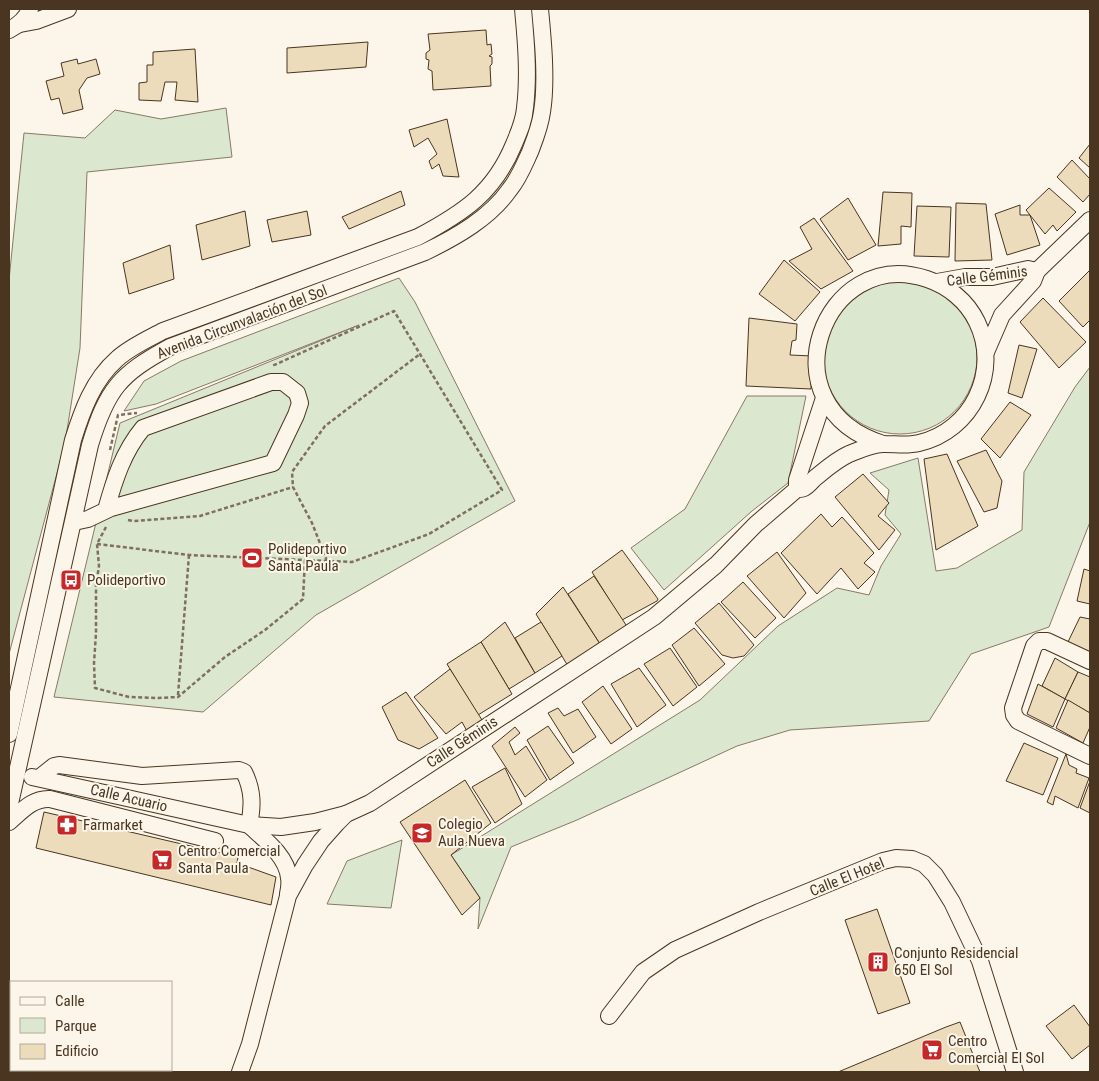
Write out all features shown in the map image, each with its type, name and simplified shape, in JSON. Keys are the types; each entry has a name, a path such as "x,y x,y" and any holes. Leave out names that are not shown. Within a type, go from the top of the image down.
{"street":[{"path":"9,43 13,28 26,18 30,9"},
{"path":"13,28 68,9"},
{"name":"Avenida Circunvalación del Sol","path":"9,734 74,440 81,416 103,374 117,359 133,347 163,331 418,236 456,215 482,194 496,180 507,162 522,126 525,108 526,72 523,9"},
{"name":"Avenida Circunvalación del Sol","path":"9,808 13,772 74,522 90,445 103,409 117,385 128,372 170,347 425,252 450,240 474,224 494,207 510,190 522,170 539,131 544,91 540,9"},
{"name":"Calle Géminis","path":"986,352 1002,315 1033,281 1037,271 1090,220"},
{"name":"Calle Géminis","path":"936,282 965,277 992,277 1028,269 1037,271"},
{"name":"Calle Géminis","path":"886,276 911,276 936,282 958,296 974,316 984,339 986,352 985,370 981,387 969,410 950,429 935,438 918,444 883,444 868,439 848,427 832,411 824,398 818,381 817,347 821,330 829,314 840,300 853,289 869,281 886,276"},
{"path":"74,522 88,519 105,510 273,463 296,416 300,403 297,393 284,382 271,382 143,428 132,443 117,472 105,510"},
{"path":"796,489 797,480 824,398"},
{"path":"74,440 90,445"},
{"name":"Calle Géminis","path":"240,1072 250,1044 288,896 321,841 346,814 370,803 654,617 716,566 756,524 796,489 804,488 834,462 864,449 883,444"},
{"path":"1090,661 1047,640 1039,641 1034,646 1013,708 1014,715 1018,720 1090,756"},
{"path":"39,778 58,765 142,776 239,770 244,772 252,794 252,810 249,825 280,857 287,867 289,878 288,896"},
{"name":"Calle Acuario","path":"13,772 249,825 282,827 315,822 346,814"},
{"path":"9,822 33,802 50,799 215,841"},
{"name":"Calle El Hotel","path":"610,1016 643,972 675,950 759,912 883,861 896,858 912,859 924,864 935,874 952,902 980,960 1015,1072"}],"path":[{"path":"97,544 189,554 352,562 429,534 502,490 394,311 270,366"},
{"path":"327,561 312,523 293,487 292,472 325,426 420,354"},
{"path":"109,454 118,415 142,412"},
{"path":"127,520 200,516 293,487"},
{"path":"105,510 112,517 97,544 99,566 96,585 94,688 129,697 178,697 225,656 265,630 303,599 306,560"},
{"path":"178,697 189,554"}],"green space":[{"path":"226,108 232,157 87,172 80,348 65,443 9,654 9,280 24,133 85,138 115,110 161,119"},
{"name":"Polideportivo Santa Paula","path":"399,278 415,302 515,501 316,615 203,712 54,697 120,423 359,325 156,404 124,411 144,381 181,361"},
{"path":"900,280 915,281 929,286 943,293 954,303 964,314 971,328 976,342 976,372 971,386 964,400 954,411 943,421 929,428 915,433 900,434 885,433 871,428 857,421 846,411 836,400 829,386 824,372 823,357 824,342 829,328 836,314 846,303 857,293 871,286 885,281"},
{"path":"1090,367 1090,522 1049,627 971,654 929,721 790,730 737,746 577,820 511,847 478,929 480,898 451,855 700,700 778,626 837,588 869,595 881,566 901,534 885,515 889,490 870,473 918,458 936,571 957,568 1022,530 1024,472 1075,387"},
{"path":"747,396 806,396 788,483 752,511 664,590 631,548 685,509"},
{"path":"402,840 391,908 327,904 347,861"}],"building":[{"path":"486,30 487,45 491,44 492,54 489,56 492,57 492,64 490,66 491,86 433,90 432,71 428,69 429,60 426,59 426,53 430,50 428,34"},
{"path":"368,42 366,67 287,73 287,48"},
{"path":"195,49 198,102 175,100 177,82 165,82 161,101 139,100 139,83 147,82 147,65 153,65 153,52"},
{"path":"77,59 78,64 96,59 100,74 87,78 79,90 83,109 63,114 59,98 51,100 46,81 64,76 61,63"},
{"path":"447,119 459,177 443,176 439,164 432,169 429,161 437,154 428,138 414,147 409,130"},
{"path":"1090,144 1090,168 1079,158"},
{"path":"1072,160 1090,179 1090,194 1083,202 1057,177"},
{"path":"1049,188 1076,212 1057,231 1053,225 1045,234 1026,210"},
{"path":"401,191 405,205 349,229 342,217"},
{"path":"883,192 912,193 911,227 901,226 901,244 878,246"},
{"path":"848,198 876,245 848,260 820,219"},
{"path":"956,203 986,204 992,260 955,261"},
{"path":"1020,205 1020,215 1030,215 1040,245 1007,255 995,214"},
{"path":"917,206 951,207 949,257 914,256"},
{"path":"245,211 250,246 202,260 196,225"},
{"path":"307,211 311,235 272,242 267,220"},
{"path":"814,218 853,271 821,289 789,261 812,249 800,227"},
{"path":"170,245 174,279 129,294 123,263"},
{"path":"784,260 820,292 795,321 759,294"},
{"path":"1090,270 1090,320 1083,327 1059,301"},
{"path":"1043,298 1086,342 1059,368 1020,322"},
{"path":"749,318 797,324 796,340 792,341 790,355 812,356 811,389 746,386"},
{"path":"1019,345 1037,349 1022,398 1008,393"},
{"path":"1010,402 1031,415 1000,458 981,439"},
{"path":"986,450 1002,481 997,508 984,512 957,461"},
{"path":"947,454 978,526 936,550 924,459"},
{"path":"863,474 889,503 878,516 895,530 879,550 835,497"},
{"path":"821,514 832,527 842,517 874,553 864,563 875,572 858,589 841,568 817,594 781,553"},
{"path":"622,550 658,599 622,620 592,572"},
{"path":"777,552 806,593 784,618 747,576"},
{"path":"1084,569 1090,571 1090,604 1077,601"},
{"path":"594,576 628,628 600,644 568,594"},
{"path":"743,582 776,618 755,638 721,602"},
{"path":"563,587 600,644 568,666 536,614"},
{"path":"719,603 754,645 744,656 733,658 722,655 695,623"},
{"path":"1080,617 1090,619 1090,654 1066,646"},
{"path":"505,622 535,673 509,689 481,642"},
{"path":"541,622 562,656 535,673 515,638"},
{"path":"694,628 725,664 699,686 672,645"},
{"path":"481,642 512,694 478,715 447,664"},
{"path":"670,648 697,687 673,706 644,664"},
{"path":"1055,658 1078,672 1065,699 1042,686"},
{"path":"639,668 666,705 637,727 611,684"},
{"path":"450,669 482,720 468,733 462,722 446,734 414,697"},
{"path":"1078,672 1090,677 1090,713 1065,699"},
{"path":"1038,684 1065,699 1053,727 1027,714"},
{"path":"603,686 632,729 611,744 582,702"},
{"path":"406,692 438,738 419,749 398,740 382,707"},
{"path":"1068,700 1090,713 1090,727 1083,743 1056,728"},
{"path":"558,708 564,716 578,709 596,737 573,753 548,713"},
{"path":"548,726 574,763 550,780 527,740"},
{"path":"515,727 520,733 509,742 515,755 526,746 547,780 525,797 492,746"},
{"path":"1024,743 1058,758 1043,795 1006,781"},
{"path":"1066,754 1069,765 1077,769 1076,773 1089,778 1078,808 1055,796 1053,805 1047,802"},
{"path":"505,768 522,804 495,823 472,787"},
{"path":"465,780 491,823 451,855 480,898 462,915 400,822"},
{"path":"1090,781 1090,813 1080,808"},
{"name":"Centro Comercial Santa Paula","path":"44,812 238,857 237,863 276,877 271,905 36,848"},
{"name":"Conjunto Residencial 650 El Sol","path":"877,909 910,1003 878,1014 845,920"},
{"path":"1074,1005 1090,1027 1090,1045 1072,1059 1046,1026"},
{"name":"Centro Comercial El Sol","path":"960,1022 980,1072 838,1072 946,1027"}],"place":[{"name":"Polideportivo Santa Paula","path":"252,558"},
{"name":"Polideportivo","path":"71,580"},
{"name":"Farmarket","path":"67,825"},
{"name":"Colegio Aula Nueva","path":"422,833"},
{"name":"Centro Comercial Santa Paula","path":"162,860"},
{"name":"Conjunto Residencial 650 El Sol","path":"878,962"},
{"name":"Centro Comercial El Sol","path":"932,1050"}]}
